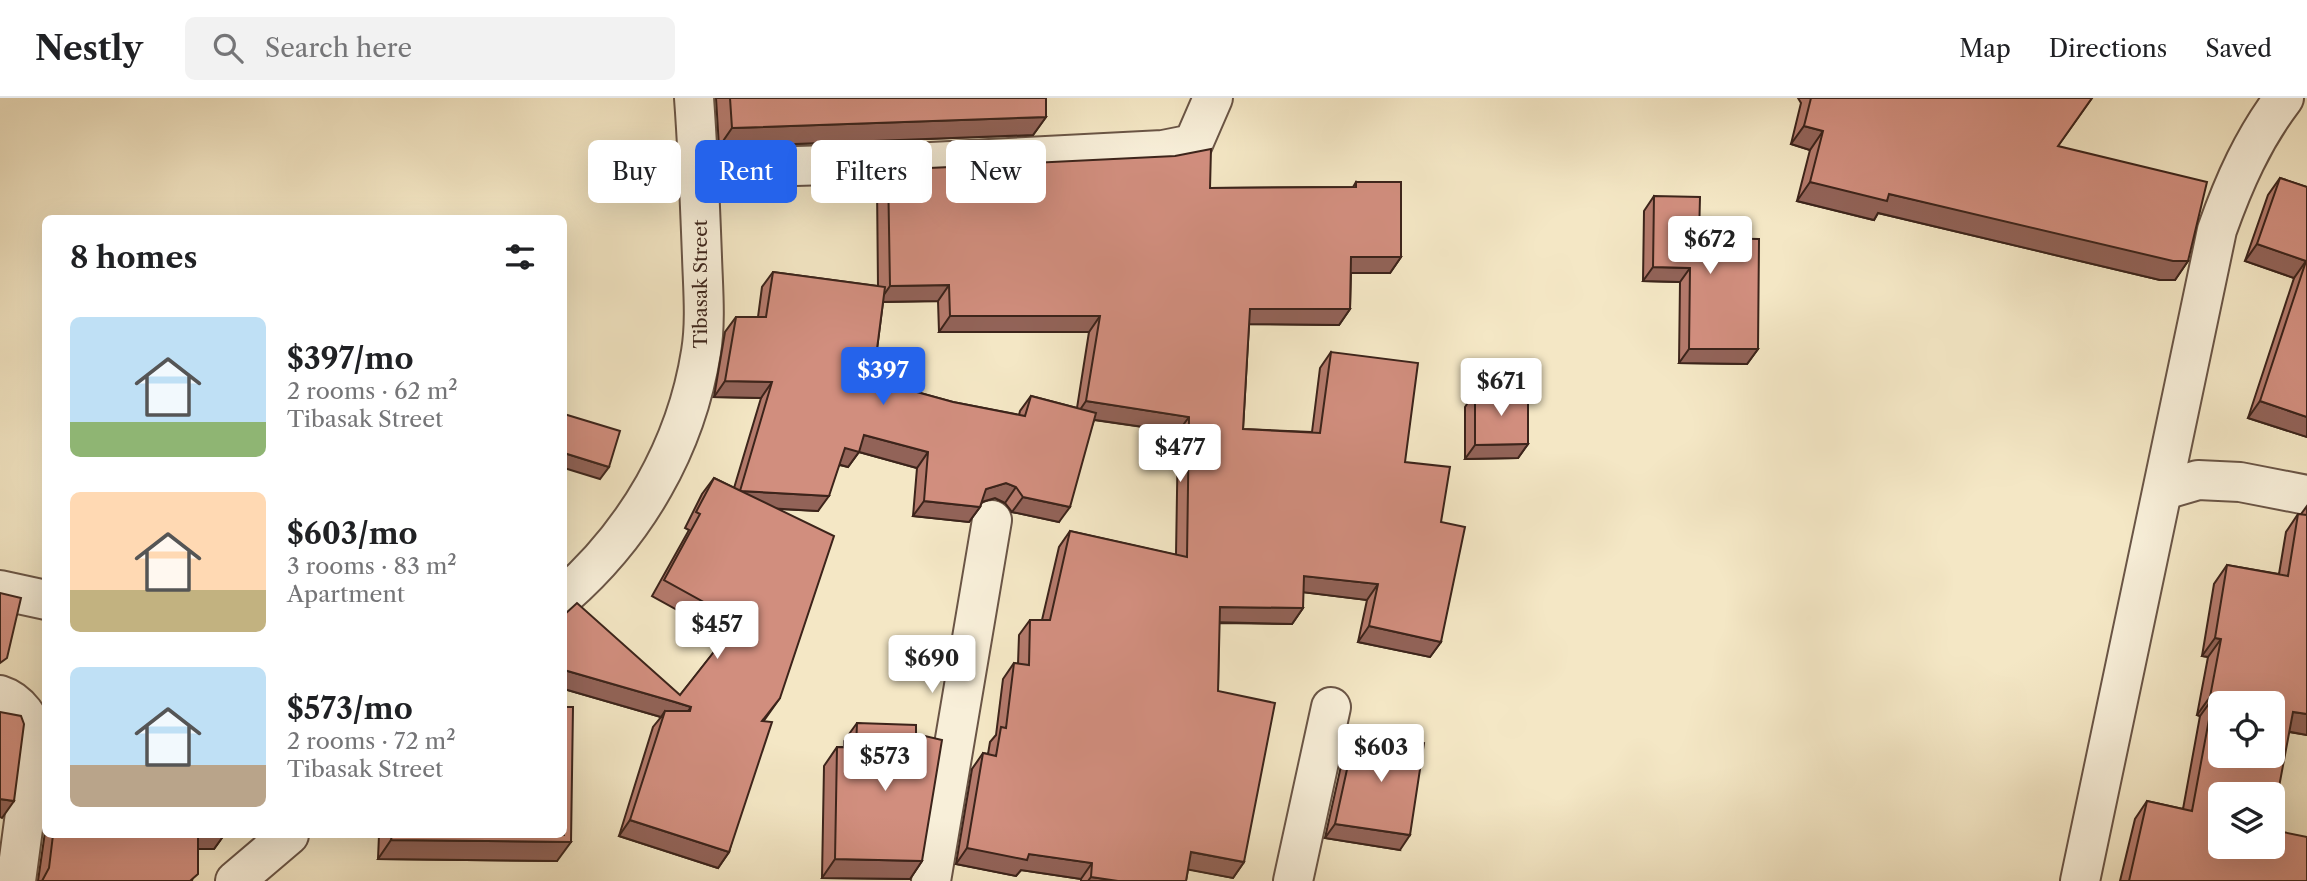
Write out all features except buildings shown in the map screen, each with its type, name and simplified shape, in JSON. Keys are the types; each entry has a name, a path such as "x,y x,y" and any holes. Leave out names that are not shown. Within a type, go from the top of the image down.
{"street":[{"name":"Tibasak Street","path":"694,98 697,140"},
{"path":"797,165 1163,150 1194,144 1213,98"},
{"path":"2080,881 2217,230 2233,183 2259,131 2284,98"},
{"name":"Tibasak Street","path":"567,593 623,536 671,458 690,405 702,350 700,203"},
{"path":"2164,490 2198,480 2240,482 2307,495"},
{"path":"930,881 992,520"},
{"path":"0,590 42,599"},
{"path":"0,695 22,710 32,726 35,739 16,881"},
{"path":"1293,881 1331,708"},
{"path":"235,881 285,838"}]}
